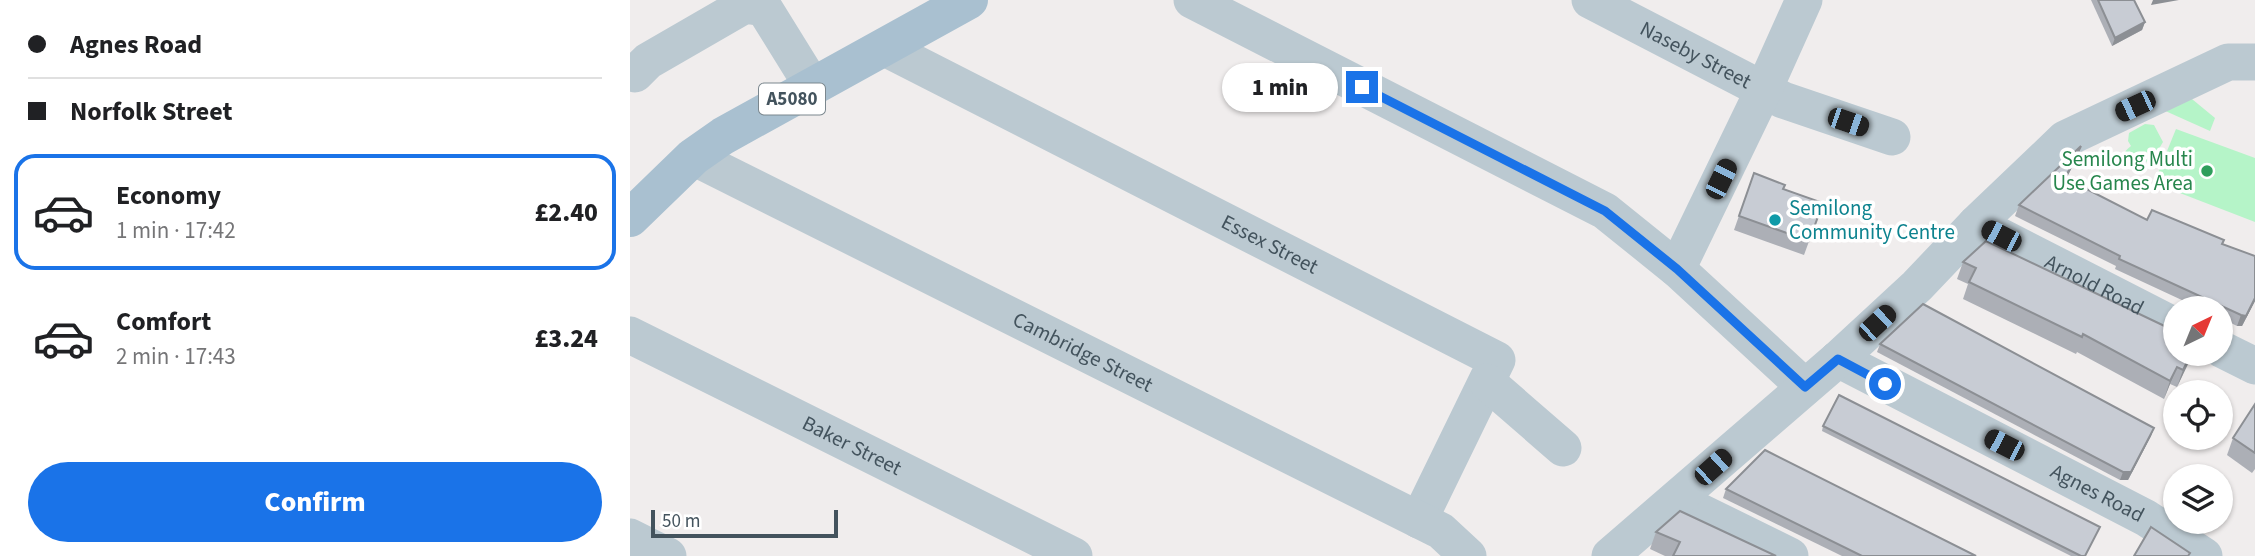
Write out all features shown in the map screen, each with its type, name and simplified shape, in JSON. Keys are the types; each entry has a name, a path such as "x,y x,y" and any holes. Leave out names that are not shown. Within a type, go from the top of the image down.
{"main road":[{"name":"A5080","path":"630,218 693,157 723,136 969,0"}],"street":[{"path":"1192,0 1605,211 1677,269 1805,387"},
{"name":"Naseby Street","path":"1590,0 1783,100 1892,137"},
{"path":"1677,269 1804,0"},
{"path":"635,74 648,61 745,5 763,3 813,87"},
{"name":"Essex Street","path":"885,48 1497,360 1419,520"},
{"path":"1610,556 1838,359 1917,286 1976,224 2065,139 2228,62 2255,62"},
{"name":"Cambridge Street","path":"693,157 1441,531 1468,556"},
{"name":"Arnold Road","path":"1976,224 2163,320"},
{"name":"Baker Street","path":"630,335 1074,556"},
{"path":"2233,355 2255,366"},
{"name":"Agnes Road","path":"1838,359 2146,518 2204,556"},
{"path":"1487,382 1563,448"},
{"path":"1676,500 1790,556"},
{"path":"630,537 668,556"}],"green space":[{"path":"2181,90 2215,118 2210,131 2152,105"},
{"path":"2145,124 2154,125 2163,142 2154,157 2136,168 2127,166 2124,155 2131,146 2128,141 2129,133"},
{"name":"Semilong Multi Use Games Area","path":"2176,129 2255,158 2255,222 2154,183"}],"building":[{"path":"2098,0 2134,0 2145,22 2115,38"},
{"path":"2081,146 2065,178 2147,220 2152,210 2224,240 2222,244 2255,256 2255,298 2246,316 2241,315 2233,311 2233,296 2200,296 2119,259 2120,256 2019,205"},
{"name":"Semilong Community Centre","path":"1754,173 1785,185 1783,189 1823,203 1809,241 1739,216"},
{"path":"1986,241 2163,325 2163,366 2185,366 2183,370 2177,367 2168,380 2083,334 2082,337 1969,282 1976,268 1963,262"},
{"path":"1923,304 2154,428 2131,472 2123,472 1880,344"},
{"path":"1839,395 2100,527 2085,556 1823,426"},
{"path":"2255,404 2255,453 2233,438"},
{"path":"1765,450 1976,556 1862,556 1726,489"},
{"path":"1680,511 1776,556 1673,556 1680,542 1656,532"},
{"path":"2151,527 2190,553 2188,556 2134,556"}],"place":[{"name":"Semilong Multi Use Games Area","path":"2207,171"},
{"name":"Semilong Community Centre","path":"1775,220"}],"route":[{"path":"1362,87 1605,211 1677,269 1805,387 1838,359 1885,384"}]}
